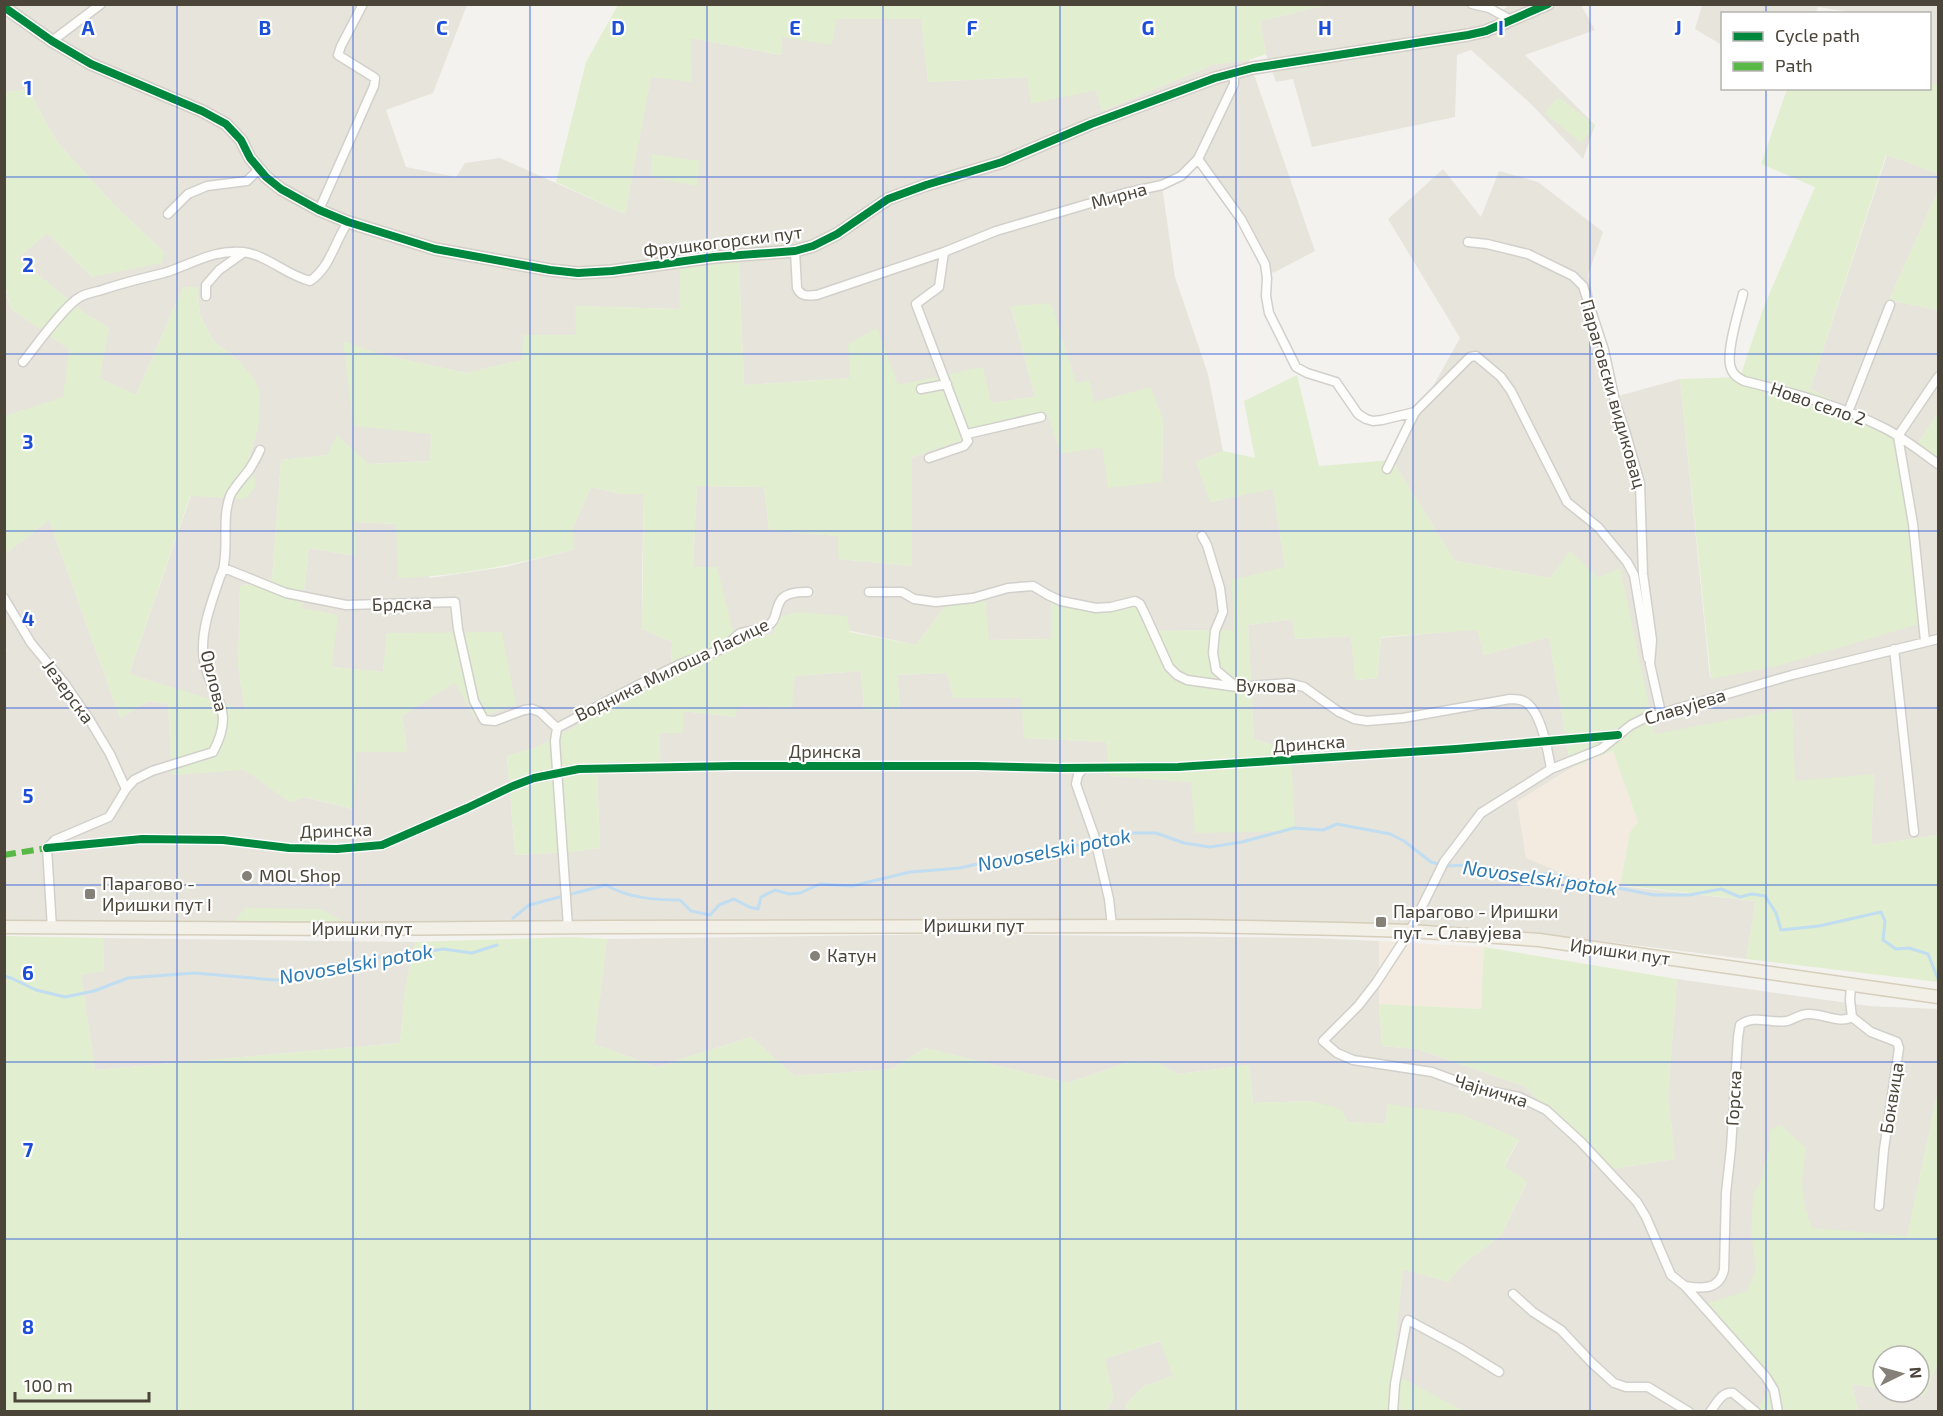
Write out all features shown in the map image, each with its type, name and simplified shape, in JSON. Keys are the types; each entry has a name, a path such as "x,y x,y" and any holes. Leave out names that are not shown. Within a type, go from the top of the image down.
{"main road":[{"name":"Иришки пут","path":"4,927 372,929 1113,926 1330,928 1539,940 1938,997"}],"street":[{"path":"52,41 101,4"},
{"path":"319,210 374,86 375,78 338,55 363,4"},
{"path":"1472,4 1489,8 1511,20"},
{"name":"Фрушкогорски пут","path":"4,7 52,41 92,64 202,111 226,124 241,140 250,158 266,177 281,189 319,210 348,222 435,249 578,273 612,271 714,256 795,251 826,240 888,199 926,184 1002,162 1091,124 1234,72 1468,35 1486,31 1548,4"},
{"name":"Мирна","path":"795,251 799,293 805,296 817,295 944,252 1006,228 1162,184 1181,176 1198,159 1234,84 1234,72"},
{"path":"1198,159 1241,219 1265,264 1269,313 1296,367 1314,376 1336,382 1358,414 1366,419 1382,420 1415,412"},
{"path":"168,214 188,194 207,186 247,181 259,169"},
{"path":"23,362 79,297 130,280 164,273 207,256 243,252 266,261 297,278 310,281 318,275 328,261 339,235 348,222"},
{"name":"Параговски видиковац","path":"1468,242 1528,254 1573,276 1583,286 1604,350 1615,401 1640,483 1643,574 1652,640 1650,664"},
{"path":"206,296 206,285 212,277 230,260 243,252"},
{"path":"930,458 964,446 968,441 916,304 939,288 944,252"},
{"name":"Ново село 2","path":"1743,294 1732,337 1729,363 1736,377 1802,395 1848,412 1898,436 1938,464"},
{"path":"1848,412 1890,304"},
{"name":"Параговски видиковац","path":"1387,469 1415,412 1470,357 1476,356 1501,377 1511,391 1567,502 1599,526 1628,562 1634,575 1645,648 1661,713"},
{"path":"1925,641 1912,524 1898,436 1938,377"},
{"path":"921,389 947,384"},
{"path":"967,434 1041,417"},
{"name":"Орлова","path":"47,848 55,840 109,817 134,780 152,771 213,752 219,741 224,712 208,674 203,653 205,622 224,568 225,514 231,493 250,469 260,450"},
{"path":"1202,536 1208,545 1220,588 1223,612 1215,631 1213,653 1216,670 1237,687"},
{"name":"Брдска","path":"224,568 286,593 346,604 455,602 458,629 474,701 484,720 495,721 532,709 540,712 557,728"},
{"name":"Вукова","path":"869,592 902,592 914,599 936,602 973,598 1008,588 1033,586 1061,601 1096,608 1135,601 1140,604 1169,667 1177,675 1187,680 1237,687 1288,683 1304,687 1354,720 1403,718 1520,699 1528,704 1536,714 1546,740 1551,769"},
{"name":"Водника Милоша Ласице","path":"557,728 678,665 724,648 739,634 753,632 770,625 774,620 776,609 787,595 794,592 808,592"},
{"name":"Језерска","path":"4,598 31,643 65,684 88,719 110,754 126,789"},
{"name":"Славујева","path":"1323,1041 1358,1006 1376,983 1410,931 1444,862 1481,813 1551,769 1601,749 1631,725 1661,713 1792,675 1938,639"},
{"path":"1894,649 1914,832"},
{"path":"557,728 555,741 568,927"},
{"name":"Дринска","path":"47,848 142,838 223,840 289,848 337,849 382,845 534,778 558,772 597,768 711,766 1178,767 1456,749 1618,735"},
{"path":"1060,768 1076,784 1094,836 1113,926"},
{"path":"1076,784 1078,775 1084,768"},
{"path":"47,848 52,928"},
{"path":"1851,985 1852,1017"},
{"name":"Горска","path":"1685,1286 1706,1288 1714,1286 1724,1270 1726,1193 1740,1025 1756,1020 1784,1021 1807,1013 1846,1020 1852,1017"},
{"name":"Боквица","path":"1852,1017 1871,1032 1894,1041 1899,1046 1884,1149 1879,1206"},
{"name":"Чајничка","path":"1323,1041 1336,1053 1353,1060 1432,1072 1486,1091 1519,1096 1546,1110 1581,1142 1638,1202 1671,1275 1685,1286 1766,1377 1774,1390 1778,1412"},
{"path":"1513,1294 1533,1312 1561,1330 1614,1383 1626,1387 1648,1387 1689,1412"},
{"path":"1393,1412 1395,1384 1408,1320 1499,1372"},
{"path":"1710,1412 1724,1394 1729,1392 1756,1412"}],"shaded area":[{"path":"1479,4 1503,10 1509,5 1581,5 1595,30 1525,55 1595,125 1583,159 1532,105 1471,50 1457,55 1455,117 1312,147 1293,79 1276,82 1266,54 1260,21 1327,5"},
{"path":"5,5 467,5 433,93 386,110 406,167 456,177 465,163 500,158 625,214 651,76 691,38 781,55 782,37 836,19 921,19 928,82 1027,77 1096,90 1102,111 1212,65 1249,60 1315,251 1273,273 1204,159 1162,186 1175,277 1208,374 1223,451 1196,462 1211,502 1273,488 1285,567 1234,630 1154,631 1096,605 1051,593 1051,639 988,640 985,598 947,604 916,645 782,616 772,634 736,642 693,568 697,486 764,487 769,530 838,536 838,559 912,566 912,457 971,437 968,429 1047,414 1162,482 1163,420 1094,402 1011,307 1035,397 991,403 982,368 898,386 850,378 744,385 739,261 679,309 576,306 576,335 525,335 522,360 466,373 379,354 343,342 431,434 430,461 369,464 327,455 281,460 272,579 240,586 238,666 245,711 129,674 191,495 245,499 248,463 259,422 237,359 213,341 200,315 197,287 183,287 136,395 99,378 109,328 83,312 18,258 47,233 92,277 164,252 115,206 57,142 28,90 5,92"},
{"path":"1702,5 1938,5 1938,85 1931,83 1931,12 1850,12 1818,7 1816,12 1721,12 1721,44 1695,29"},
{"path":"1887,155 1938,173 1938,191 1889,300 1938,310 1938,413 1917,445 1938,457 1938,835 1871,845 1874,775 1794,782 1792,708 1654,735 1620,569 1598,578 1550,578 1455,561 1392,460 1460,338 1388,219 1443,169 1481,217 1499,171 1538,182 1603,232 1588,275 1618,396 1680,379 1710,678 1896,431 1810,389"},
{"path":"4,285 11,309 69,349 64,398 5,416"},
{"path":"591,487 621,494 644,494 642,629 672,642 671,675 537,747 507,756 515,855 600,848 597,772 661,772 659,733 683,711 736,717 736,706 791,708 795,676 861,671 864,710 900,709 897,675 947,673 954,698 1022,698 1024,738 1106,742 1111,776 1191,782 1294,831 1291,751 1254,739 1248,625 1292,619 1296,639 1351,636 1356,680 1377,678 1381,638 1477,629 1484,655 1549,637 1571,768 1517,802 1583,882 1756,901 1746,959 1514,932 1063,921 654,921 451,924 5,920 4,655 7,650 4,646 5,554 49,520 120,718 149,701 168,704 172,775 244,769 290,802 304,797 353,809 355,752 407,752 402,716 455,682 475,718 516,705 387,633 383,672 332,667 302,608 309,548 355,556 354,522 396,524 430,578 505,567 573,550 573,527"},
{"path":"1613,751 1638,822 1630,832 1620,885 1583,882 1526,858 1517,802 1571,768"},
{"path":"959,934 1313,938 1379,941 1382,1046 1417,1049 1524,1086 1612,1169 1675,1159 1668,1096 1677,979 1869,1006 1938,1009 1938,1091 1907,1237 1773,1383 1758,1409 1762,1411 1464,1412 1392,1373 1403,1269 1448,1282 1461,1266 1501,1235 1527,1182 1504,1167 1519,1140 1388,1104 1385,1124 1348,1122 1311,1101 1253,1103 1249,1065 1178,1074 1154,1061 1129,1062 1068,1083 925,1048 892,1069 794,1076 751,1037 657,1067 594,1044 607,939"},
{"path":"103,938 415,942 405,990 400,1043 95,1070 81,975 104,970"},
{"path":"1379,941 1484,947 1481,1009 1379,1004"},
{"path":"1161,1341 1173,1376 1144,1386 1126,1404 1127,1411 1106,1411 1114,1398 1104,1359"},
{"path":"1938,1361 1938,1411 1858,1411 1852,1384 1871,1387 1871,1404 1931,1404 1931,1378"}],"green space":[{"path":"618,5 1327,5 1260,21 1266,54 1249,60 1212,65 1102,111 1096,90 1031,104 1027,77 928,82 921,19 836,19 832,45 782,37 782,55 691,38 692,82 651,77 625,214 556,182 586,62"},
{"path":"1931,83 1938,85 1938,173 1886,155 1810,389 1896,431 1923,623 1777,666 1711,679 1680,379 1740,377 1763,309 1815,187 1761,164 1787,90 1931,90"},
{"path":"28,90 57,142 115,206 164,252 162,263 92,277 47,233 18,258 83,312 109,328 100,378 136,395 183,287 197,287 200,315 213,341 237,359 252,376 260,392 259,422 248,463 257,485 245,499 190,496 129,674 245,710 238,666 240,586 272,579 281,460 327,455 337,435 369,464 430,461 431,434 353,426 343,341 379,354 466,373 521,360 524,335 576,335 575,306 679,309 680,269 739,261 744,385 850,378 848,344 877,328 898,385 983,367 991,403 1035,397 1011,306 1051,303 1076,383 1089,380 1094,402 1151,387 1163,420 1162,482 1108,488 1102,447 1061,454 1047,414 968,429 972,437 912,457 912,566 838,559 838,536 769,530 764,487 697,486 693,567 717,567 736,642 772,634 782,616 797,612 847,616 850,632 916,645 947,604 985,598 989,640 1051,639 1051,592 1096,605 1136,595 1154,631 1233,630 1232,580 1285,567 1273,489 1210,502 1196,462 1223,451 1255,458 1244,401 1297,375 1319,466 1392,460 1455,561 1550,578 1570,551 1598,578 1620,568 1655,734 1792,708 1795,781 1874,774 1871,845 1938,835 1938,982 1746,959 1756,901 1620,885 1630,832 1638,822 1613,751 1571,768 1549,637 1484,655 1477,630 1381,637 1377,678 1355,680 1351,636 1295,639 1292,619 1248,625 1254,739 1291,751 1295,831 1195,833 1191,782 1110,776 1106,742 1024,738 1021,698 954,698 947,673 897,675 900,709 864,710 861,671 795,676 792,708 737,706 736,717 683,711 683,733 659,733 661,772 597,772 600,848 515,855 507,756 537,747 671,675 672,642 642,629 644,494 621,494 591,487 573,527 573,550 530,560 464,572 398,578 396,524 354,522 356,556 309,548 302,608 338,615 332,667 383,672 387,633 502,632 516,705 475,718 455,683 402,716 407,752 356,752 354,809 305,797 290,802 244,770 172,775 168,704 149,701 120,718 49,520 5,554 5,416 63,397 69,349 11,309 5,285 5,92"},
{"path":"1558,97 1595,125 1581,143 1545,113"},
{"path":"652,154 700,161 697,186 651,177"},
{"path":"1938,191 1938,310 1889,300"},
{"path":"1938,413 1938,457 1917,445"},
{"path":"245,908 321,909 349,925 232,925"},
{"path":"5,936 103,938 104,971 81,975 95,1070 400,1043 405,989 415,942 571,937 607,939 594,1044 657,1067 751,1037 794,1076 892,1069 925,1048 1068,1083 1129,1062 1154,1061 1178,1074 1249,1065 1253,1103 1311,1101 1341,1109 1348,1122 1385,1124 1388,1104 1461,1114 1519,1139 1504,1166 1527,1181 1501,1235 1461,1266 1448,1282 1403,1269 1392,1373 1464,1411 1127,1411 1126,1404 1144,1386 1173,1376 1160,1341 1105,1359 1114,1398 1106,1411 5,1412"},
{"path":"1484,947 1677,979 1668,1096 1675,1159 1612,1169 1524,1086 1417,1049 1382,1046 1379,1004 1481,1009"},
{"path":"1938,1091 1938,1361 1931,1380 1931,1344 1871,1344 1871,1387 1852,1384 1858,1411 1762,1411 1758,1408 1773,1383 1708,1303 1747,1291 1756,1268 1751,1234 1753,1194 1762,1180 1770,1148 1769,1136 1772,1128 1781,1125 1806,1148 1803,1189 1805,1207 1812,1228 1907,1236"}],"waterway":[{"name":"Novoselski potok","path":"513,918 529,905 606,885 623,893 642,897 680,900 691,911 710,915 719,905 734,899 758,909 761,897 775,890 789,894 800,893 820,884 852,886 910,872 960,868 1047,848 1079,845 1097,839 1133,833 1156,833 1184,843 1210,847 1242,842 1294,828 1323,830 1337,824 1390,834 1404,841 1431,862 1445,866 1469,865 1520,874 1546,874 1654,895 1689,895 1721,889 1740,897 1752,894 1765,896 1776,913 1781,930 1819,926 1881,912 1885,921 1883,940 1896,949 1909,948 1928,954 1938,979"},
{"name":"Novoselski potok","path":"4,976 36,990 65,997 94,991 128,978 194,973 275,980 309,976 371,958 443,949 472,953 497,945"}],"marked path":[{"path":"4,855 47,848"}],"cycle path":[{"path":"4,7 52,41 91,64 202,111 226,124 241,140 250,158 266,177 281,189 319,210 348,222 435,249 578,273 612,271 714,257 795,251 813,246 837,234 888,199 1002,162 1091,124 1215,78 1253,68 1468,35 1486,31 1548,4"},
{"path":"47,848 142,839 223,840 289,848 337,849 382,845 513,786 534,778 579,769 733,766 1178,767 1456,749 1618,735"}],"place":[{"name":"MOL Shop","path":"247,876"},
{"name":"Парагово - Иришки пут I","path":"90,894"},
{"name":"Парагово - Иришки пут - Славујева","path":"1381,922"},
{"name":"Катун","path":"815,956"}]}
